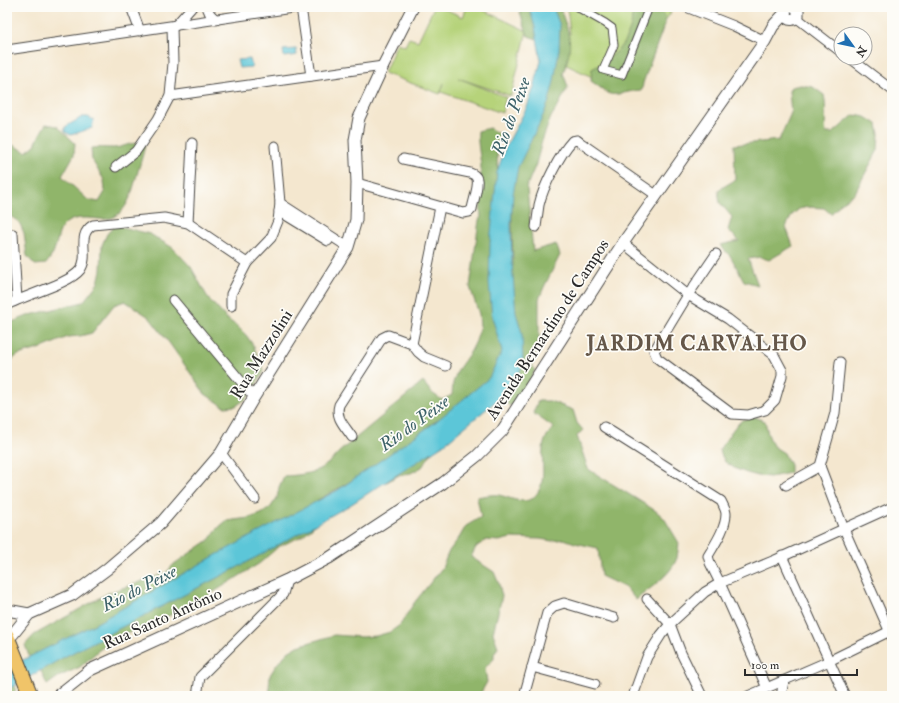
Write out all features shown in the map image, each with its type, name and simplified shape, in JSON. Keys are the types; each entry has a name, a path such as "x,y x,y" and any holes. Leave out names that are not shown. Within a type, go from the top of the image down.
{"main road":[{"path":"8,639 29,691"}],"street":[{"path":"131,7 140,31"},
{"path":"116,167 136,151 158,119 170,96 173,63 173,26 192,7"},
{"path":"207,7 210,14 216,20"},
{"path":"7,50 300,7 311,76"},
{"name":"Rua Mazzolini","path":"8,639 29,614 72,595 113,564 161,523 221,453 254,397 347,249 356,220 357,183 355,140 359,118 413,7"},
{"path":"577,7 612,28 614,45 603,70 622,75 649,7"},
{"path":"686,7 734,26 765,41"},
{"path":"792,11 833,45"},
{"name":"Avenida Bernardino de Campos","path":"287,580 329,558 443,483 477,456 502,431 623,243 656,195 772,31 773,26 792,11"},
{"path":"170,96 383,66"},
{"path":"860,66 892,90"},
{"path":"536,227 539,204 565,148 572,141 577,140 656,195"},
{"path":"188,223 192,142"},
{"path":"232,306 231,294 247,263 271,238 278,221 280,207 275,146"},
{"path":"357,183 463,213 467,213 472,209 478,184 475,176 470,173 403,159"},
{"path":"280,207 347,249"},
{"path":"412,344 440,207"},
{"path":"7,305 71,279 80,269 84,260 84,236 88,228 93,225 164,218 188,223 247,263"},
{"path":"13,234 17,300"},
{"path":"623,243 688,295 728,319 774,355 782,370 782,376 775,400 764,410 748,415 732,414 657,358 654,351 688,295 716,254"},
{"path":"173,300 254,397"},
{"path":"352,437 339,418 339,405 382,338 388,335 412,344 424,357 446,366"},
{"path":"748,696 891,633 844,529 820,466 835,413 840,362"},
{"path":"604,427 721,501 726,513 724,526 708,556 767,688"},
{"path":"221,453 255,499"},
{"path":"786,485 820,466"},
{"path":"633,696 647,657 670,624 705,592 720,582 892,507"},
{"path":"782,556 844,696"},
{"path":"197,696 200,677 283,594 287,580"},
{"name":"Rua Santo Antônio","path":"57,696 90,670 287,580"},
{"path":"647,599 670,624 681,652 702,696"},
{"path":"524,696 547,613 555,606 564,603 614,618"},
{"path":"7,610 29,614"},
{"path":"532,667 595,684"},
{"path":"781,696 784,681"}],"green space":[{"path":"434,7 440,7 463,17 467,7 477,7 527,31 511,96 458,78 506,97 502,113 441,92 444,83 440,94 384,73 397,43 405,46 409,38 418,41"},
{"path":"518,7 536,7 540,40 528,36"},
{"path":"543,7 560,7 567,28 570,40 568,59 563,73 568,87 551,117 542,141 536,164 526,188 533,251 556,244 560,255 539,299 539,340 532,366 535,370 517,403 510,406 500,397 481,395 428,426 435,448 422,467 411,473 399,475 387,482 375,481 365,476 353,480 316,501 318,514 314,526 302,536 278,547 260,563 190,607 168,616 155,624 119,636 99,650 80,667 58,677 47,685 38,664 29,656 25,645 34,635 108,593 166,573 174,564 209,540 217,529 226,521 249,518 261,514 270,508 277,498 279,487 284,476 308,473 328,464 339,452 423,382 432,393 442,400 452,395 453,383 457,371 471,351 480,327 479,314 470,287 479,220 481,217 481,166 478,131 489,128 499,134 497,145 500,280 513,266 511,180 547,91"},
{"path":"567,7 672,8 670,14 618,89 560,62 570,34"},
{"path":"638,7 658,8 666,20 643,83 642,90 610,94 591,81 592,69 605,62 620,48 627,36 631,25 632,16"},
{"path":"801,85 813,87 824,95 826,133 833,133 854,115 866,117 877,124 879,134 878,150 855,193 842,202 831,214 824,208 808,207 799,209 792,215 786,227 793,246 769,260 760,257 748,259 758,285 744,281 731,257 720,245 739,241 728,230 732,217 720,203 718,190 735,180 734,145 779,140 791,113 789,91 791,87"},
{"path":"46,124 57,126 75,143 74,155 62,176 88,200 99,202 105,192 104,180 92,160 91,148 114,148 133,143 145,145 132,193 125,207 115,217 108,219 82,218 74,219 66,223 59,233 55,249 46,264 35,265 27,256 24,233 19,222 7,214 7,142 26,152 35,145"},
{"path":"115,225 150,234 173,248 191,267 208,298 227,319 246,335 253,345 264,371 247,398 236,406 225,407 205,394 149,317 125,301 114,305 92,333 68,337 42,348 18,355 7,363 7,324 30,315 83,302 98,283 101,270 102,245 107,234"},
{"path":"538,401 550,401 573,410 577,423 583,430 577,436 588,469 656,511 664,518 679,543 677,558 665,576 636,600 626,588 601,576 598,548 564,539 552,541 511,538 499,541 486,540 476,547 471,557 494,572 502,596 493,633 498,647 494,654 494,659 485,668 487,682 479,696 271,696 269,688 270,675 277,664 288,652 298,646 334,635 362,637 376,636 390,632 400,625 414,603 442,568 449,551 466,526 481,517 477,497 499,495 514,500 525,501 534,497 538,492 543,477 544,442 554,428 533,413"},
{"path":"755,417 765,421 773,446 784,453 790,465 790,473 771,477 758,476 736,469 725,462 719,450 734,428 742,420"},
{"path":"7,643 16,684 14,696 7,696"}],"water":[{"path":"529,7 553,7 560,26 559,50 549,101 518,167 513,194 511,225 512,263 516,313 522,333 523,365 507,392 443,445 350,505 244,564 64,657 7,690 7,668 95,624 216,555 338,490 434,423 489,378 502,351 492,317 489,283 490,242 497,172 505,148 527,107 541,61 535,27"},
{"path":"296,49 297,55 284,57 283,50"},
{"path":"250,59 252,67 239,68 237,60"},
{"path":"82,117 88,117 94,120 92,128 71,135 65,132 65,127"}],"district":[{"name":"JARDIM CARVALHO","path":"697,343"}],"water label":[{"name":"Rio do Peixe","path":"511,116"},
{"name":"Rio do Peixe","path":"414,423"},
{"name":"Rio do Peixe","path":"139,588"}]}
